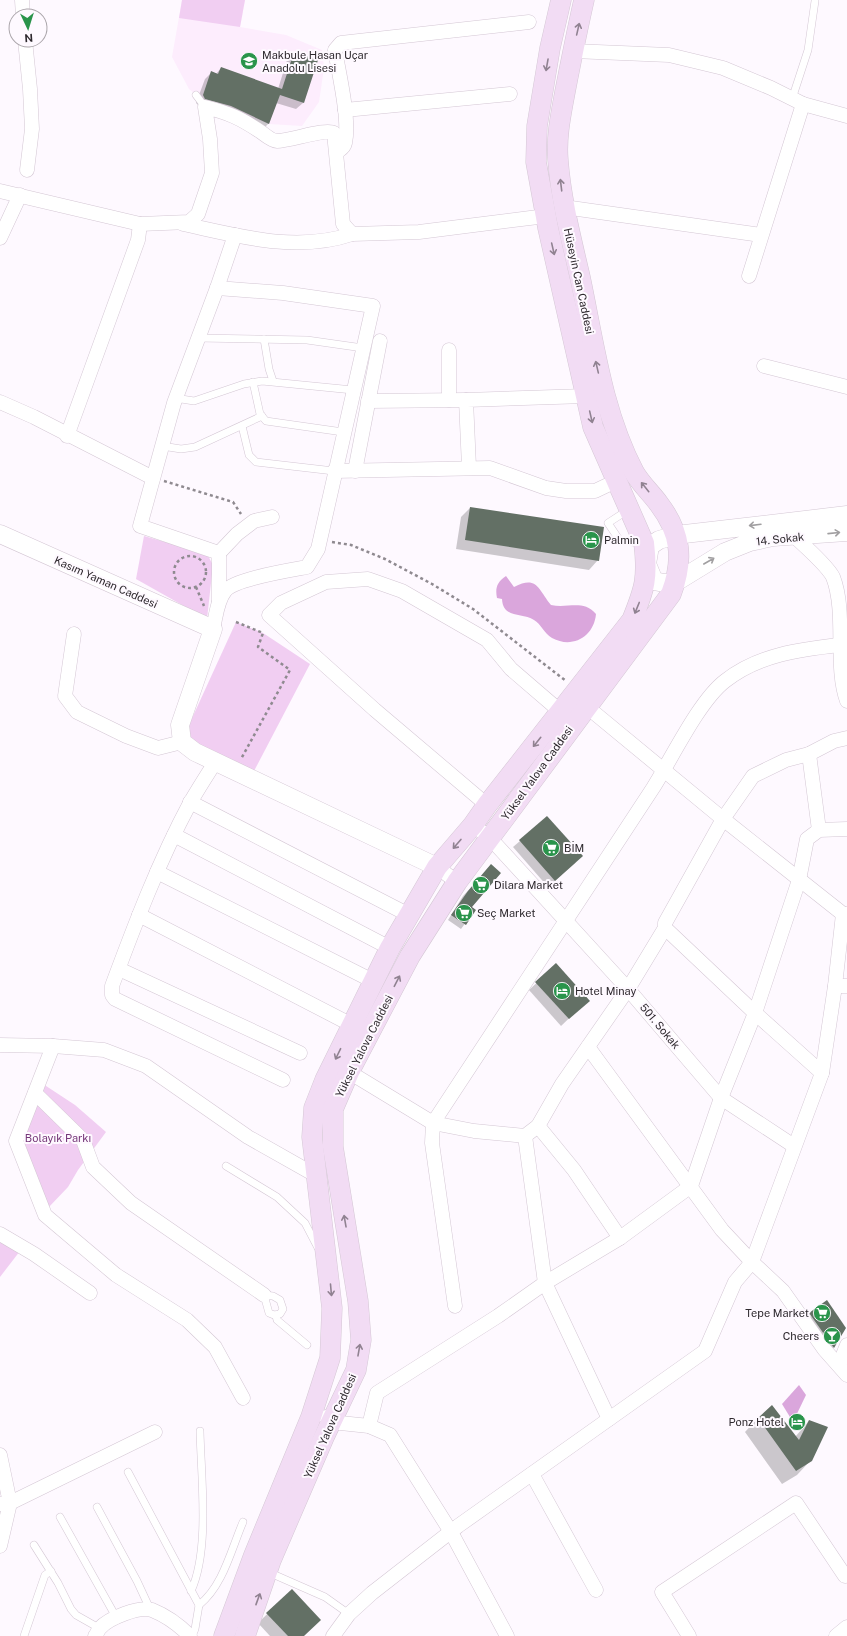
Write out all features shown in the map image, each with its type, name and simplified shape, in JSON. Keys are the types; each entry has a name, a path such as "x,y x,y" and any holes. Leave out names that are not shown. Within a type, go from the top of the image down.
{"main road":[{"name":"Hüseyin Can Caddesi","path":"561,0 550,48 537,126 536,162 546,216 593,427 644,543"},
{"name":"Hüseyin Can Caddesi","path":"584,0 572,51 558,128 558,159 564,207 580,278 597,369 616,435 634,474 660,506 678,540"},
{"name":"Yüksel Yalova Caddesi","path":"224,1636 251,1562 309,1421 330,1358 332,1308 312,1137 314,1108 325,1080 390,948 437,867 473,825 487,805 562,712 582,698 671,594 676,582 679,563 678,540"},
{"name":"Yüksel Yalova Caddesi","path":"245,1636 267,1572 328,1430 356,1370 361,1340 358,1301 333,1147 333,1109 350,1072 410,956 457,882 490,838 632,620 645,586 647,564 644,543"}],"street":[{"path":"337,152 343,148 345,142 345,110 335,50 341,43 530,22"},
{"path":"26,48 32,128 28,170"},
{"path":"572,51 669,55 723,68 772,88 797,101 847,116"},
{"path":"345,110 510,94"},
{"path":"749,276 797,101"},
{"path":"183,224 194,220 198,214 212,173 210,139 205,107 230,113 275,142 330,131 334,133 343,224 352,234"},
{"path":"0,191 140,224 183,224 234,235 291,244 334,240 352,234 420,232 546,216"},
{"path":"0,238 20,196"},
{"path":"564,207 761,235"},
{"path":"67,436 138,240 140,224"},
{"path":"219,553 140,526 176,398 217,288 234,235"},
{"path":"217,288 283,293 372,306 334,471 318,549 307,566 242,581 226,589 219,601"},
{"path":"354,470 380,341"},
{"path":"449,350 449,400"},
{"path":"764,366 847,387"},
{"path":"368,401 466,400 586,396"},
{"path":"466,400 469,467"},
{"path":"0,402 34,417 67,436 153,478"},
{"path":"334,471 469,467 490,468 546,488 566,491 595,491 616,481"},
{"path":"660,506 682,525 706,531 794,529 833,576 838,594 845,644 843,690 847,701"},
{"name":"14. Sokak","path":"676,582 731,549 750,542 773,538 794,529 847,515"},
{"path":"272,517 254,521 244,528 219,553 219,601 213,629 180,724 182,742 195,752 437,867 457,882"},
{"name":"14. Sokak","path":"794,529 847,532"},
{"path":"676,582 664,583 654,580 647,564 650,546 659,540 678,540 706,531"},
{"name":"Kasım Yaman Caddesi","path":"0,534 213,629"},
{"path":"487,805 375,710 269,615 281,603 326,582 368,579 402,591 487,640 511,669 562,712"},
{"path":"74,634 65,696 77,712 126,736 158,748 182,742"},
{"path":"455,1306 432,1143 433,1124 565,920 665,770 703,706 724,681 754,663 798,650 845,644"},
{"path":"333,1636 349,1614 372,1593 451,1532 705,1351 735,1282 752,1262 822,1074 841,986 845,914 799,880 723,819 582,698"},
{"path":"350,1072 433,1124 474,1131 526,1136 538,1126 562,1084 628,989 665,928 665,923 723,819 753,776 786,760 809,754 834,741 847,738"},
{"path":"809,754 819,830"},
{"path":"216,761 190,802 157,872 112,986 112,995 116,999 283,1080"},
{"path":"190,802 409,915"},
{"name":"501. Sokak","path":"473,825 490,838 628,989 721,1098 794,1146"},
{"path":"369,1426 377,1394 498,1316 545,1283 620,1238 691,1186 721,1098 755,1013 799,880 808,839 819,830 847,829"},
{"path":"174,835 390,948"},
{"path":"157,872 374,981"},
{"path":"139,915 352,1025"},
{"path":"665,928 822,1074"},
{"path":"119,968 300,1053"},
{"path":"0,1046 53,1046 104,1050 146,1066 248,1137 317,1176"},
{"path":"53,1046 16,1141 45,1215 116,1275 187,1320 215,1347 243,1398"},
{"path":"588,1047 722,1230 752,1262 783,1291 824,1349 843,1370"},
{"path":"35,1093 83,1140 93,1167 131,1203 264,1295"},
{"path":"538,1126 574,1170 620,1238"},
{"path":"526,1136 545,1283 609,1419"},
{"path":"0,1234 34,1254 90,1293"},
{"path":"843,1370 847,1345"},
{"path":"328,1430 320,1414 309,1421 310,1435 313,1438 328,1430 369,1426 390,1435 451,1532 507,1636"},
{"path":"5,1504 155,1432"},
{"path":"0,1455 5,1504 0,1546"},
{"path":"532,1474 596,1590"},
{"path":"689,1636 662,1592 796,1503 846,1573"},
{"path":"97,1632 116,1617 128,1612 150,1609 177,1623 191,1636"},
{"path":"836,1636 847,1627"}],"lane":[{"path":"797,101 808,50 815,1"},
{"path":"196,95 205,107"},
{"path":"198,338 307,340 363,348"},
{"path":"264,339 269,370 273,381"},
{"path":"176,398 194,401 253,382 273,381 353,390"},
{"path":"253,382 262,416 268,422 343,432"},
{"path":"162,446 181,449 195,446 262,416"},
{"path":"242,426 249,455 256,462 334,471"},
{"path":"226,1166 277,1197 305,1223 328,1268"},
{"path":"276,1316 283,1310 280,1300 273,1296 264,1295 269,1313 276,1316 277,1320 307,1345"},
{"path":"191,1591 198,1574 201,1549 200,1431"},
{"path":"128,1472 199,1606 195,1629 191,1636"},
{"path":"97,1507 137,1581 150,1609"},
{"path":"60,1518 116,1617"},
{"path":"199,1606 209,1598 217,1586 243,1522"},
{"path":"34,1545 51,1571 73,1612 97,1632"},
{"path":"24,1636 45,1575 51,1571"},
{"path":"267,1572 325,1597 349,1614"}],"path":[{"path":"153,478 233,502 241,513 244,528"},
{"path":"320,541 351,545 385,559 432,584 473,609 582,698"},
{"path":"184,557 195,557 204,564 206,575 201,584 196,588 186,589 177,583 173,573 173,568 179,559 184,557"},
{"path":"236,622 263,633 258,646 290,670 243,757"}],"shaded area":[{"name":"Makbule Hasan Uçar Anadolu Lisesi","path":"182,0 245,0 240,27 286,35 322,50 324,68 319,102 302,126 269,124 201,99 189,89 172,57"},
{"path":"506,576 514,587 528,582 532,583 540,589 551,605 575,605 591,609 596,614 591,629 581,639 567,642 560,641 549,636 534,620 509,612 503,605 502,599 497,598 496,594 499,583"},
{"path":"799,1385 806,1395 793,1422 782,1404"}],"green space":[{"path":"182,0 245,0 240,27 179,18"},
{"path":"144,536 207,554 213,565 207,619 136,579"},
{"path":"236,622 263,633 310,664 253,773 192,741 188,734 188,727"},
{"name":"Bolayık Parkı","path":"43,1084 75,1105 106,1132 78,1170 68,1187 48,1208 20,1140"},
{"path":"0,1239 20,1251 0,1277"}],"building":[{"path":"294,52 318,60 304,103 280,95 269,124 231,106 205,99 203,95 211,71 218,74 221,67 282,89"},
{"path":"470,507 604,527 599,561 465,540"},
{"path":"547,816 583,856 555,881 519,840"},
{"path":"491,864 501,873 472,907 476,910 466,925 451,915 468,891"},
{"name":"Hotel Minay","path":"556,963 590,1001 569,1019 535,982"},
{"path":"827,1300 846,1328 834,1348 809,1313"},
{"path":"772,1405 799,1440 809,1420 828,1427 812,1461 796,1471 758,1418"},
{"path":"292,1589 321,1620 304,1636 288,1636 266,1613"}],"place":[{"name":"Makbule Hasan Uçar Anadolu Lisesi","path":"249,61"},
{"name":"Palmin","path":"591,540"},
{"name":"BİM","path":"551,848"},
{"name":"Dilara Market","path":"481,885"},
{"name":"Seç Market","path":"464,913"},
{"name":"Hotel Minay","path":"562,991"},
{"name":"Tepe Market","path":"822,1313"},
{"name":"Cheers","path":"832,1336"},
{"name":"Ponz Hotel","path":"797,1422"}]}
